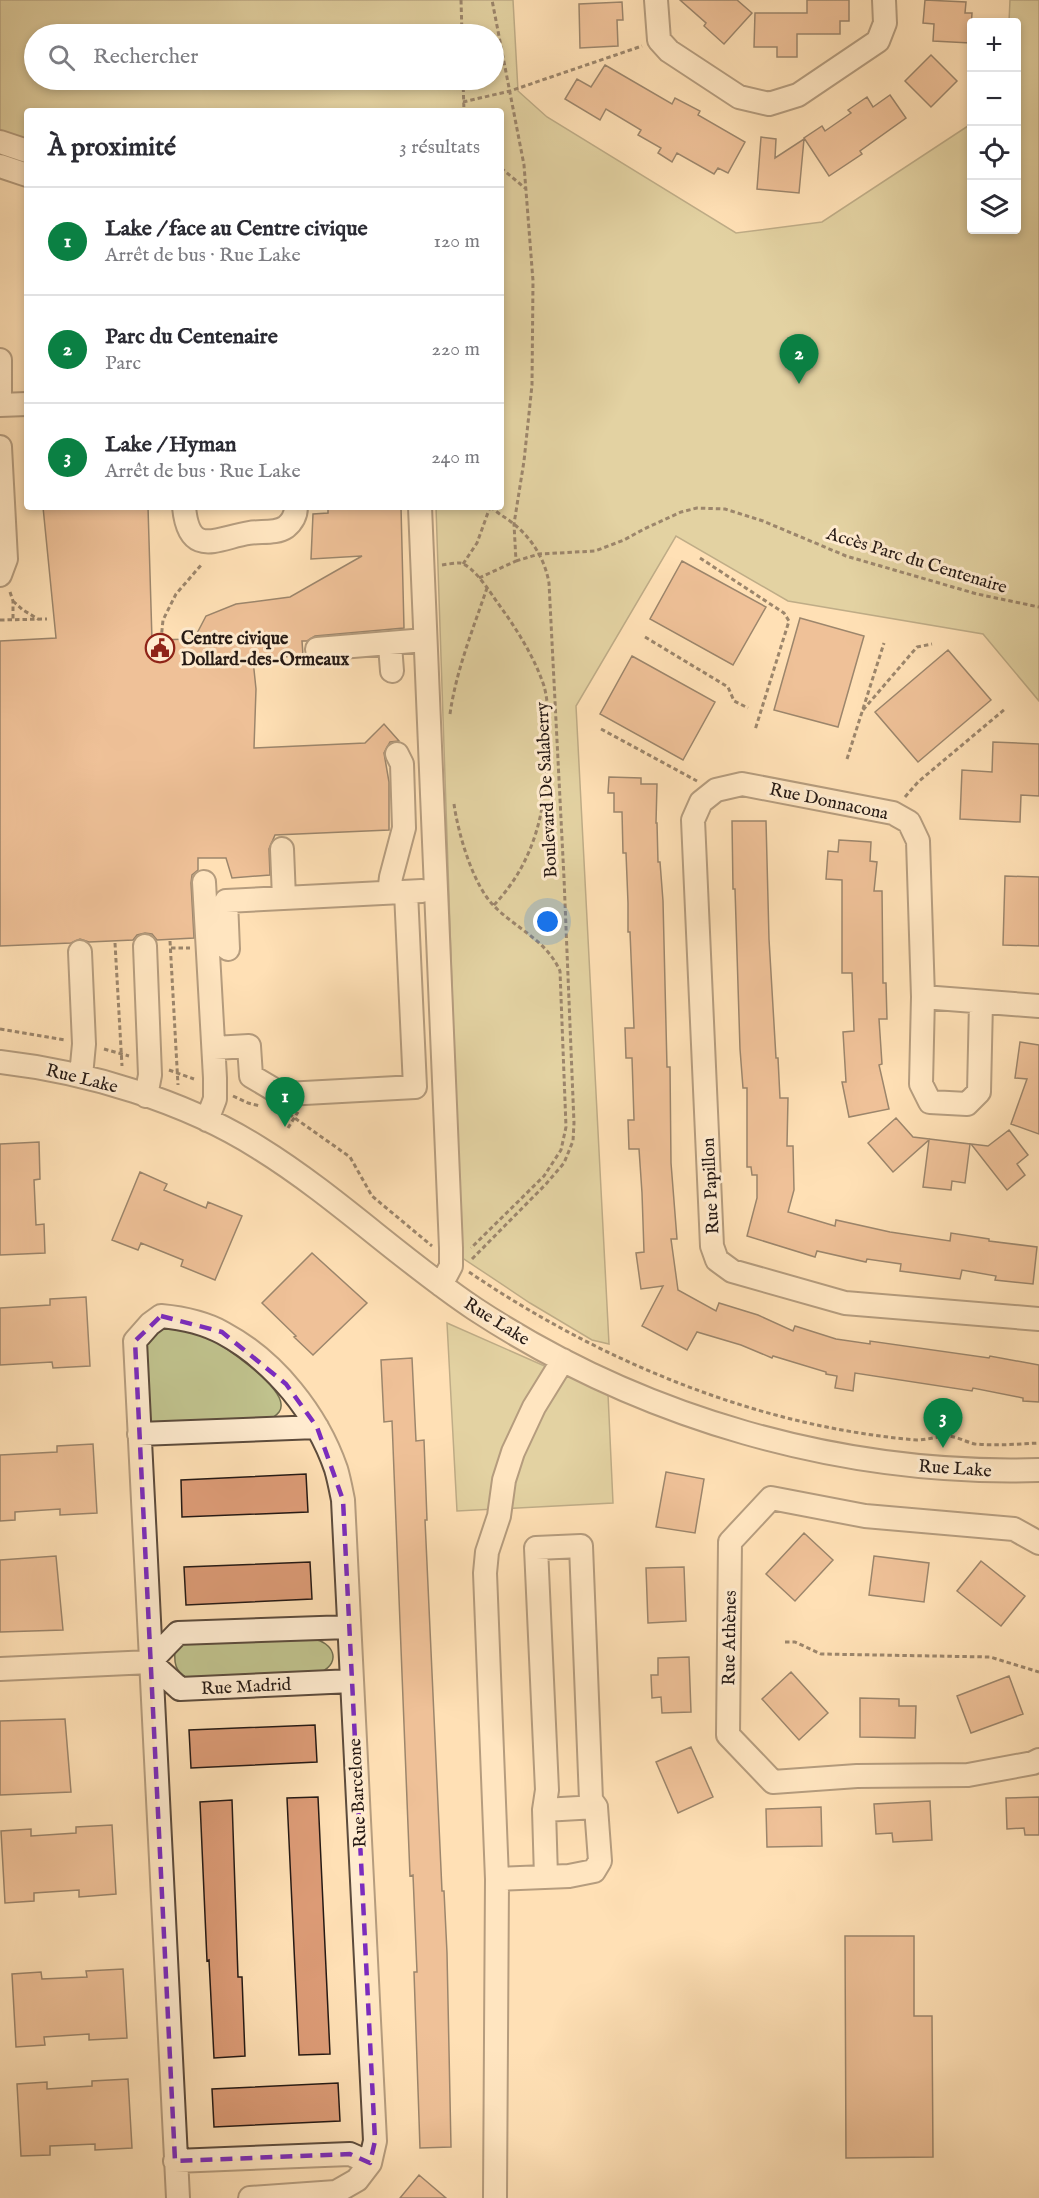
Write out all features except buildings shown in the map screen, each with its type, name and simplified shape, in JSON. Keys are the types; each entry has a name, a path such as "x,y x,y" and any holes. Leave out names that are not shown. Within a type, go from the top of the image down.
{"street":[{"path":"656,0 659,40 669,51 739,97 769,104 798,95 878,41 885,23 884,0"},
{"path":"0,142 24,150"},
{"path":"0,166 24,174"},
{"path":"0,360 0,392"},
{"path":"0,405 24,404"},
{"path":"0,447 6,559 4,583"},
{"path":"184,510 190,531 200,539 211,542 250,532 280,530 289,524 295,510"},
{"path":"420,510 451,1260 448,1273 441,1285"},
{"path":"317,649 390,645 425,640"},
{"path":"390,645 392,671"},
{"path":"397,754 402,764 404,828 391,877 398,893 415,1087"},
{"name":"Rue Donnacona","path":"716,790 742,784 893,813 909,822 918,841 923,997 921,1084 930,1102 967,1104 979,1092 981,1002"},
{"name":"Rue Papillon","path":"716,790 701,802 693,819 712,1246 717,1260 732,1271 844,1303 1039,1319"},
{"path":"282,849 284,898"},
{"path":"204,882 215,1100 207,1120"},
{"path":"228,949 226,901 435,891"},
{"path":"145,946 150,1075 146,1096"},
{"path":"80,952 84,1051 81,1076"},
{"path":"923,997 1039,1006"},
{"path":"214,1048 249,1046 251,1076 283,1093 444,1086"},
{"name":"Rue Lake","path":"0,1062 81,1076 146,1096 207,1120 244,1138 299,1175 441,1285 500,1324 563,1360 675,1410 790,1444 900,1464 972,1470 1039,1470"},
{"name":"Rue Barcelone","path":"178,2198 135,1341 150,1324 161,1316 182,1318 222,1332 260,1358 286,1384 317,1427 336,1468 343,1500 350,1627 375,2141 370,2163"},
{"path":"495,2198 496,1880 485,1573 487,1552 499,1516 504,1480 516,1444 534,1407 563,1360"},
{"path":"139,1434 317,1427"},
{"name":"Rue Athènes","path":"1039,1543 1014,1529 865,1516 771,1498 730,1542 728,1735 773,1782 857,1776 968,1775 1039,1760"},
{"path":"496,1880 546,1877 590,1873 597,1869 600,1861 596,1807 591,1800 581,1546 536,1548 548,1790 544,1810 546,1877"},
{"path":"0,1669 150,1662 178,1633 350,1627"},
{"name":"Rue Madrid","path":"150,1662 180,1689 352,1681"},
{"path":"544,1810 596,1807"},
{"path":"175,2161 350,2154 370,2163 357,2180 336,2192 250,2198"}],"path":[{"path":"461,0 462,24"},
{"path":"492,0 497,24"},
{"path":"464,102 510,91 646,45"},
{"path":"504,61 526,189 533,281 532,385 524,461 514,524 516,561"},
{"path":"463,90 464,108"},
{"path":"504,171 526,189"},
{"name":"Accès Parc du Centenaire","path":"479,578 516,561 539,554 595,551 624,540 681,512 697,508 725,509 763,521 846,556 976,594 1039,607"},
{"path":"463,564 477,543 490,510"},
{"name":"Boulevard De Salaberry","path":"467,1264 564,1163 571,1148 573,1134 549,583 539,554 532,542 514,524 495,510"},
{"path":"700,558 784,613 789,621 755,730"},
{"path":"161,640 163,620 172,600 202,564"},
{"path":"439,565 463,564 470,568 487,588 519,634 536,666 548,708 548,781 538,830 514,879 493,906"},
{"path":"4,583 13,601 40,620"},
{"path":"449,718 462,659 487,588"},
{"path":"13,601 13,620"},
{"path":"0,620 47,619"},
{"path":"645,637 728,687 734,701 748,708"},
{"path":"847,759 884,643"},
{"path":"862,711 917,647 932,644"},
{"path":"893,813 918,782 1005,709"},
{"path":"601,729 716,790"},
{"path":"548,738 557,738"},
{"path":"453,796 456,817 475,876 493,906 523,928 555,959 560,971 566,1127 559,1155 544,1176 464,1256"},
{"path":"170,941 178,1084"},
{"path":"115,944 122,1066"},
{"path":"171,948 198,947"},
{"name":"Rue Lake","path":"0,1029 66,1040"},
{"name":"Rue Lake","path":"102,1048 132,1057"},
{"path":"564,1064 571,1064"},
{"path":"166,1069 195,1079"},
{"path":"227,1093 248,1104 266,1106"},
{"path":"284,1111 350,1157 372,1196 439,1251"},
{"name":"Rue Lake","path":"463,1269 527,1310 604,1352 687,1386 758,1409 821,1425 899,1438 927,1440 947,1436 970,1443 988,1445 1039,1443"},
{"path":"785,1642 795,1642 821,1654 990,1657 1039,1672"}],"highlighted area":[{"path":"161,1316 222,1332 286,1384 317,1427 343,1500 375,2141 370,2163 350,2154 175,2161 135,1341"}],"green space":[{"path":"0,0 513,0 518,91 547,117 736,233 822,222 967,127 967,234 1021,234 1021,18 1009,18 1010,0 1039,0 1039,701 983,634 788,601 676,536 576,706 609,1344 592,1340 530,1303 461,1257 436,510 504,510 504,108 24,108 24,140 0,133"},
{"path":"447,1323 608,1394 613,1503 457,1511"},
{"path":"167,1326 207,1337 250,1367 272,1387 278,1396 281,1409 278,1413 271,1419 159,1427 151,1422 147,1413 144,1349 153,1336"},
{"path":"313,1639 326,1644 332,1653 331,1663 321,1672 187,1678 175,1663 175,1650 181,1644"}],"place":[{"name":"Parc du Centenaire","path":"799,384"},
{"name":"Centre civique Dollard-des-Ormeaux","path":"160,648"},
{"name":"Lake / face au Centre civique","path":"285,1127"},
{"name":"Lake / Hyman","path":"943,1448"}]}
